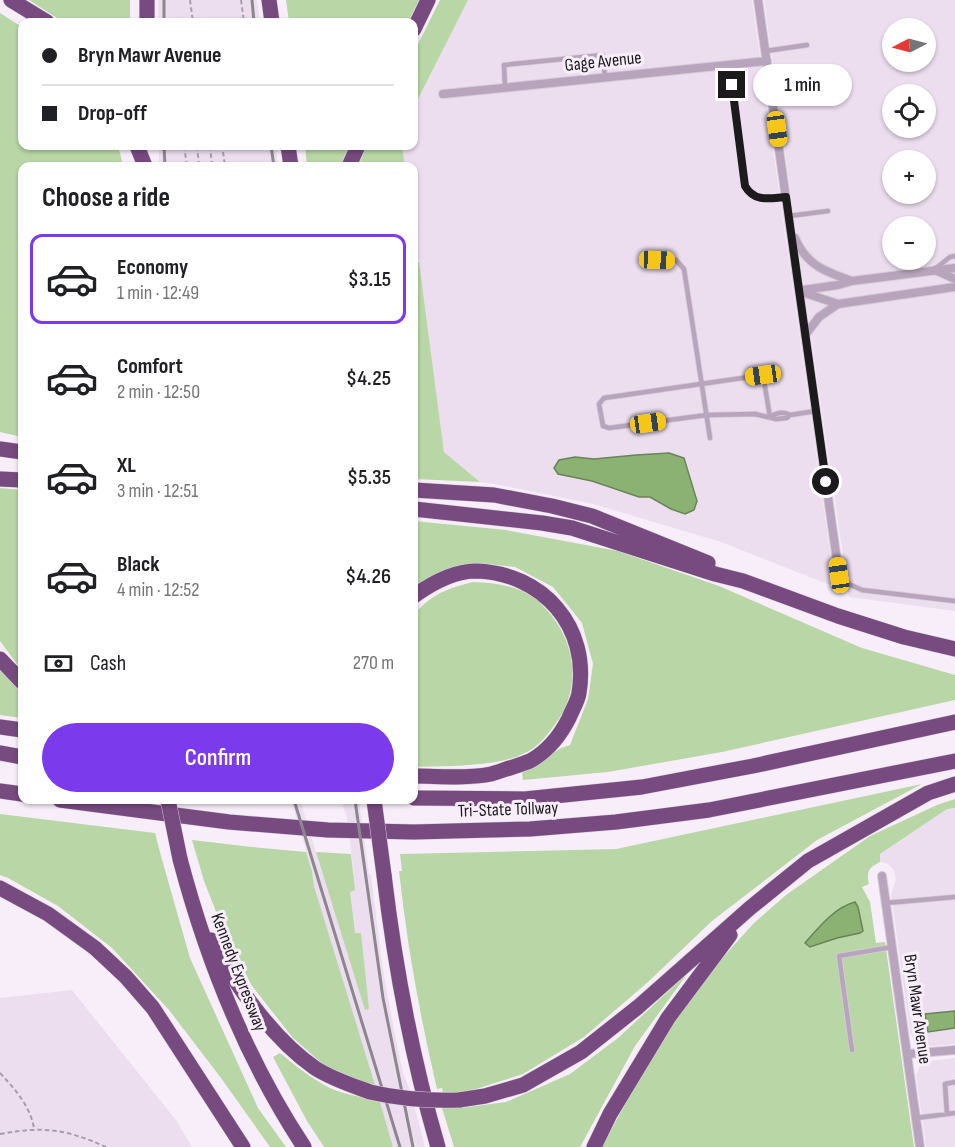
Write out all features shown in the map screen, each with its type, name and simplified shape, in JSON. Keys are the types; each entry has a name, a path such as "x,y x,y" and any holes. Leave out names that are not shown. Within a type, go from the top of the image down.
{"highway":[{"path":"11,0 40,18"},
{"path":"147,0 147,18"},
{"path":"268,0 271,18"},
{"path":"418,21 428,0"},
{"path":"0,449 18,451"},
{"path":"418,490 494,495 592,516 717,567 743,581"},
{"path":"418,509 532,521 572,528 743,581 838,616 904,637 955,649"},
{"path":"418,594 442,579 476,571 513,577 533,586 549,598 563,616 576,640 581,668 579,695 559,736 544,752 529,761 491,774 460,777 418,776"},
{"path":"0,659 18,678"},
{"name":"Tri-State Tollway","path":"418,798 525,799 642,787 753,766 955,722"},
{"path":"0,727 18,729"},
{"path":"0,753 18,756"},
{"name":"Tri-State Tollway","path":"91,804 229,822 328,830 414,832 530,829 616,822 709,810 955,761"},
{"path":"189,894 222,960 244,993 268,1024 315,1068 336,1080 396,1098 431,1101 459,1100 485,1096 523,1085 581,1052 638,1007 750,908 808,861 928,793 955,784"},
{"path":"0,791 18,793"},
{"name":"Kennedy Expressway","path":"169,804 189,894 217,978 274,1099 304,1147"},
{"path":"375,804 403,1007 438,1147"},
{"path":"0,888 48,914 94,948 126,977 153,1008 243,1147"},
{"path":"594,1147 609,1114 668,1017 750,908"}],"street":[{"path":"759,0 839,575"},
{"name":"Gage Avenue","path":"443,94 767,61"},
{"path":"789,220 799,247 814,264 824,271 852,281"},
{"path":"936,270 955,268"},
{"path":"799,291 934,270 955,279"},
{"path":"806,334 819,317 838,304 955,287"},
{"path":"799,291 838,304"},
{"name":"Bryn Mawr Avenue","path":"882,876 921,1147"},
{"path":"908,1054 955,1050"}],"lane":[{"path":"766,51 807,45"},
{"path":"505,87 504,65 581,57 603,55 605,77"},
{"path":"730,65 745,186 750,194 758,198 786,197"},
{"path":"789,220 828,211"},
{"path":"936,268 950,256 955,256"},
{"path":"657,260 676,260 684,269 710,438"},
{"path":"770,417 763,375 604,398 600,404 603,426 609,428 707,415 755,414 770,417 775,414 790,415 816,411"},
{"path":"839,575 844,582 862,590 955,601"},
{"path":"886,903 955,897"},
{"path":"852,1050 839,956 892,947"},
{"path":"947,1114 945,1084 955,1082"},
{"path":"916,1118 955,1113"}],"path":[{"path":"190,0 192,18"},
{"path":"241,0 243,18"},
{"path":"223,152 224,162"},
{"path":"0,1072 28,1109 34,1129"},
{"path":"0,1134 34,1129 56,1130 84,1137 106,1147"}],"shaded area":[{"path":"29,0 130,0 130,18 57,18"},
{"path":"158,0 257,0 259,18 158,18"},
{"path":"286,0 419,0 410,18 288,18"},
{"path":"440,0 468,0 418,99 418,44"},
{"path":"468,0 752,0 835,587 721,542 593,504 480,482 444,452 418,254 418,162 404,162 403,150 418,150 418,99"},
{"path":"764,0 955,0 955,611 849,597"},
{"path":"0,13 18,24 18,150 119,150 122,162 18,162 18,436 0,432"},
{"path":"159,150 276,150 278,162 159,162"},
{"path":"305,150 347,150 342,162 307,162"},
{"path":"365,150 403,150 404,162 360,162"},
{"path":"418,262 444,452 480,482 418,479"},
{"path":"669,453 684,458 697,501 694,510 685,514 650,497 639,497 592,481 558,474 554,468 559,460 575,457 594,459"},
{"path":"0,488 18,490 18,666 0,641"},
{"path":"418,521 506,530 618,551 719,586 862,648 955,675 955,700 722,752 608,772 523,780 522,773 561,748 570,745 588,699 593,664 582,623 553,587 515,567 488,564 462,567 418,588"},
{"path":"473,582 497,584 513,587 537,600 555,620 564,635 569,650 572,682 569,697 563,713 550,731 538,745 527,752 502,761 488,763 418,767 418,610 428,601 455,587"},
{"path":"0,669 18,689 18,717 0,715"},
{"path":"922,784 817,840 712,921 648,982 584,1037 523,1074 457,1094 443,1094 442,1088 437,1089 410,954 399,871 402,871 400,854 616,849"},
{"path":"955,799 955,808 947,809 880,854 880,862 869,870 869,884 862,887 870,902 876,943 885,942 914,1147 602,1147 658,1043 709,973 753,924 786,895 870,836","holes":["850,903 860,933 831,940"]},
{"path":"292,804 301,804 322,872 354,874 347,818 342,804 360,804 382,964 394,1030 403,1073 411,1093 425,1147 393,1147 314,886 312,871"},
{"path":"955,808 955,1044 923,1047 915,1042 910,1032 891,895 896,879 893,869 888,864 880,862 880,854 947,809"},
{"path":"0,814 155,833 190,958 258,1108 286,1147 270,1147 169,1010 112,948 58,906 0,875"},
{"path":"192,840 306,852 314,886 375,1085 348,1078 324,1065 293,1038 252,986 224,932 204,881"},
{"path":"316,852 351,854 355,890 350,892 355,933 361,933 369,1009 365,1010"},
{"path":"855,902 863,931 810,947 805,943 834,913"},
{"path":"688,973 635,1046 580,1147 454,1147 442,1108 506,1102 570,1074 618,1038"},
{"path":"72,990 176,1120 192,1147 0,1147 0,998"},
{"path":"955,1011 955,1028 928,1032 925,1014"},
{"path":"280,1053 330,1088 380,1102 393,1147 324,1147 307,1121 273,1057"},
{"path":"955,1058 955,1147 926,1147 916,1075 920,1066 930,1061"}],"railway":[{"path":"164,0 164,18"},
{"path":"252,0 254,18"},
{"path":"164,150 165,162"},
{"path":"272,150 273,162"},
{"path":"295,804 400,1147"},
{"path":"356,804 383,998 413,1147"}],"route":[{"path":"732,85 745,186 750,194 758,198 786,197 826,482"}]}
